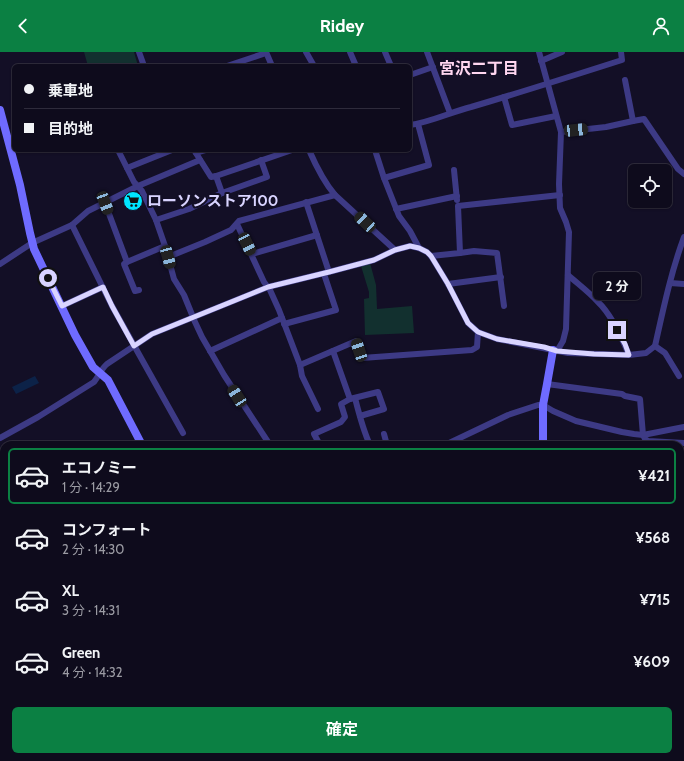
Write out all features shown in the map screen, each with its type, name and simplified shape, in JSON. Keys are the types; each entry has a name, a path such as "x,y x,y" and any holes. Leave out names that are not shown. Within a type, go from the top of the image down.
{"street":[{"path":"139,52 143,64"},
{"path":"306,52 313,64"},
{"path":"350,52 355,64"},
{"path":"385,52 390,64"},
{"path":"427,52 450,113"},
{"path":"539,52 561,132 559,184 560,208 569,232 570,243 566,328 563,340 555,351 547,384 543,405 543,441"},
{"path":"541,61 562,52"},
{"path":"412,125 622,60 621,52"},
{"path":"233,64 266,53 271,64"},
{"path":"412,74 433,67"},
{"path":"625,80 633,121"},
{"path":"504,97 512,126 556,116"},
{"path":"0,110 20,184 34,249 75,335 93,367 108,380 140,441"},
{"path":"561,132 606,127 644,120 678,169 684,174"},
{"path":"384,178 429,165 418,124"},
{"path":"119,152 134,182 142,191 156,220 174,279 184,295 210,351 224,376 267,441"},
{"path":"127,168 167,152"},
{"path":"195,152 211,177 286,152"},
{"path":"310,152 318,172 327,186 395,250"},
{"path":"376,152 399,216 410,231 419,248"},
{"path":"0,264 32,243 72,225 88,211 138,186 200,160"},
{"path":"156,220 189,209 222,193 267,177 261,160"},
{"path":"454,170 458,206 460,253"},
{"path":"216,176 222,193"},
{"path":"168,257 231,230 239,221 335,195"},
{"path":"458,206 560,195"},
{"path":"396,208 457,196"},
{"path":"210,351 283,321 336,310 317,235 306,202"},
{"path":"105,203 127,262"},
{"path":"237,224 264,282 270,290 300,365 302,376 318,409"},
{"path":"72,225 112,306 183,433"},
{"path":"252,254 317,235"},
{"path":"0,438 38,417 94,382 106,364 152,334 268,287 374,260 395,250 410,246 419,248 431,256 448,284 468,323 478,332 497,339 544,347 555,351 629,355 646,353 655,346 661,316 684,237"},
{"path":"139,290 135,291 124,264 165,246"},
{"path":"431,256 474,251 497,253 504,306"},
{"path":"568,275 599,302 625,344 629,355"},
{"path":"448,284 500,277"},
{"path":"670,283 684,284"},
{"path":"62,306 103,287"},
{"path":"300,365 356,341 362,358 472,350 477,347 478,332"},
{"path":"655,346 665,353 678,376"},
{"path":"333,351 360,416 368,441"},
{"path":"547,384 622,394 640,399 643,435 648,441"},
{"path":"318,441 314,434 341,422 345,417 341,404 378,392 384,409 360,416"},
{"path":"459,441 508,415 538,404 576,421 622,432 643,435 684,427"},
{"path":"384,434 387,441"}],"green space":[{"path":"84,52 134,52 137,64 87,64"},
{"path":"370,263 376,285 377,309 412,306 414,333 365,335 364,299 369,298 369,292 361,266"}],"water":[{"path":"35,376 39,383 16,394 12,387"}],"place":[{"name":"ローソンストア100","path":"133,201"}],"district":[{"name":"宮沢二丁目","path":"479,68"}],"route":[{"path":"48,278 62,306 103,287 134,346 152,334 268,287 374,260 395,250 410,246 419,248 431,256 448,284 468,323 478,332 497,339 544,347 568,353 629,355 617,330"}]}
